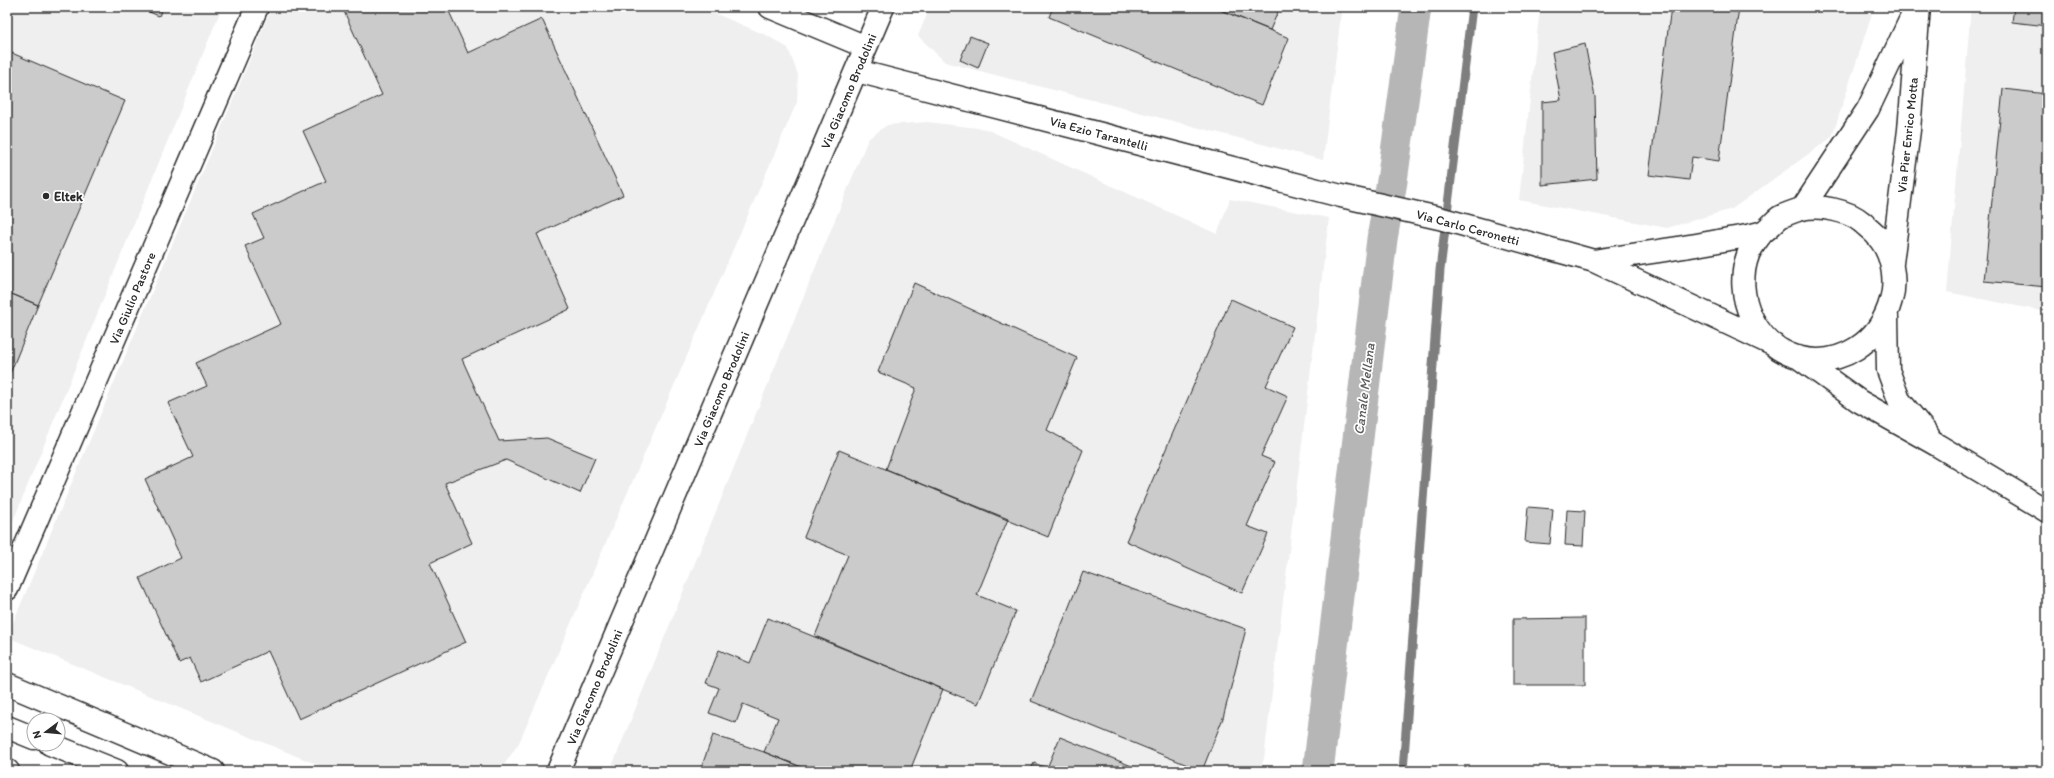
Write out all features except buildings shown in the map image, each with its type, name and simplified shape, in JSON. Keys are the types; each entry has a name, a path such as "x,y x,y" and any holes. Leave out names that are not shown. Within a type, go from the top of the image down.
{"main road":[{"name":"Via Giulio Pastore","path":"7,589 257,7"},
{"path":"770,7 866,47"},
{"name":"Via Giacomo Brodolini","path":"559,770 883,7"},
{"name":"Via Pier Enrico Motta","path":"1802,209 1868,109 1918,7"},
{"name":"Via Pier Enrico Motta","path":"1892,263 1910,130 1918,7"},
{"name":"Via Ezio Tarantelli","path":"857,71 1341,196"},
{"name":"Via Carlo Ceronetti","path":"1341,196 1439,218 1594,261 1797,356"},
{"path":"1774,345 1757,327 1745,304 1743,279 1748,254 1762,233 1780,218 1802,209 1830,208 1857,218 1878,237 1892,263 1894,290 1887,316 1888,370 1899,400 1936,445"},
{"name":"Via Carlo Ceronetti","path":"1594,261 1762,233"},
{"path":"1797,356 1823,359 1849,353 1871,338 1887,316"},
{"path":"1797,356 1859,401 1936,445 2047,512"},
{"path":"7,684 213,771"},
{"path":"7,727 26,735"},
{"path":"66,750 117,771"}],"shaded area":[{"path":"7,7 222,7 7,536"},
{"path":"272,7 700,7 768,36 788,48 798,75 797,102 519,743 500,771 333,771 7,637"},
{"path":"930,7 1342,7 1323,160 945,62 918,36"},
{"path":"1540,7 1874,7 1832,137 1732,209 1667,228 1519,200"},
{"path":"1971,7 2047,7 2047,312 1947,292"},
{"path":"927,122 986,129 1217,234 1230,199 1329,218 1264,759 1259,771 610,771 868,139 887,125"}],"waterway":[{"name":"Canale Mellana","path":"1318,771 1382,239 1392,181 1416,7"},
{"path":"1403,771 1440,270 1472,7"}],"place":[{"name":"Eltek","path":"46,196"}]}
